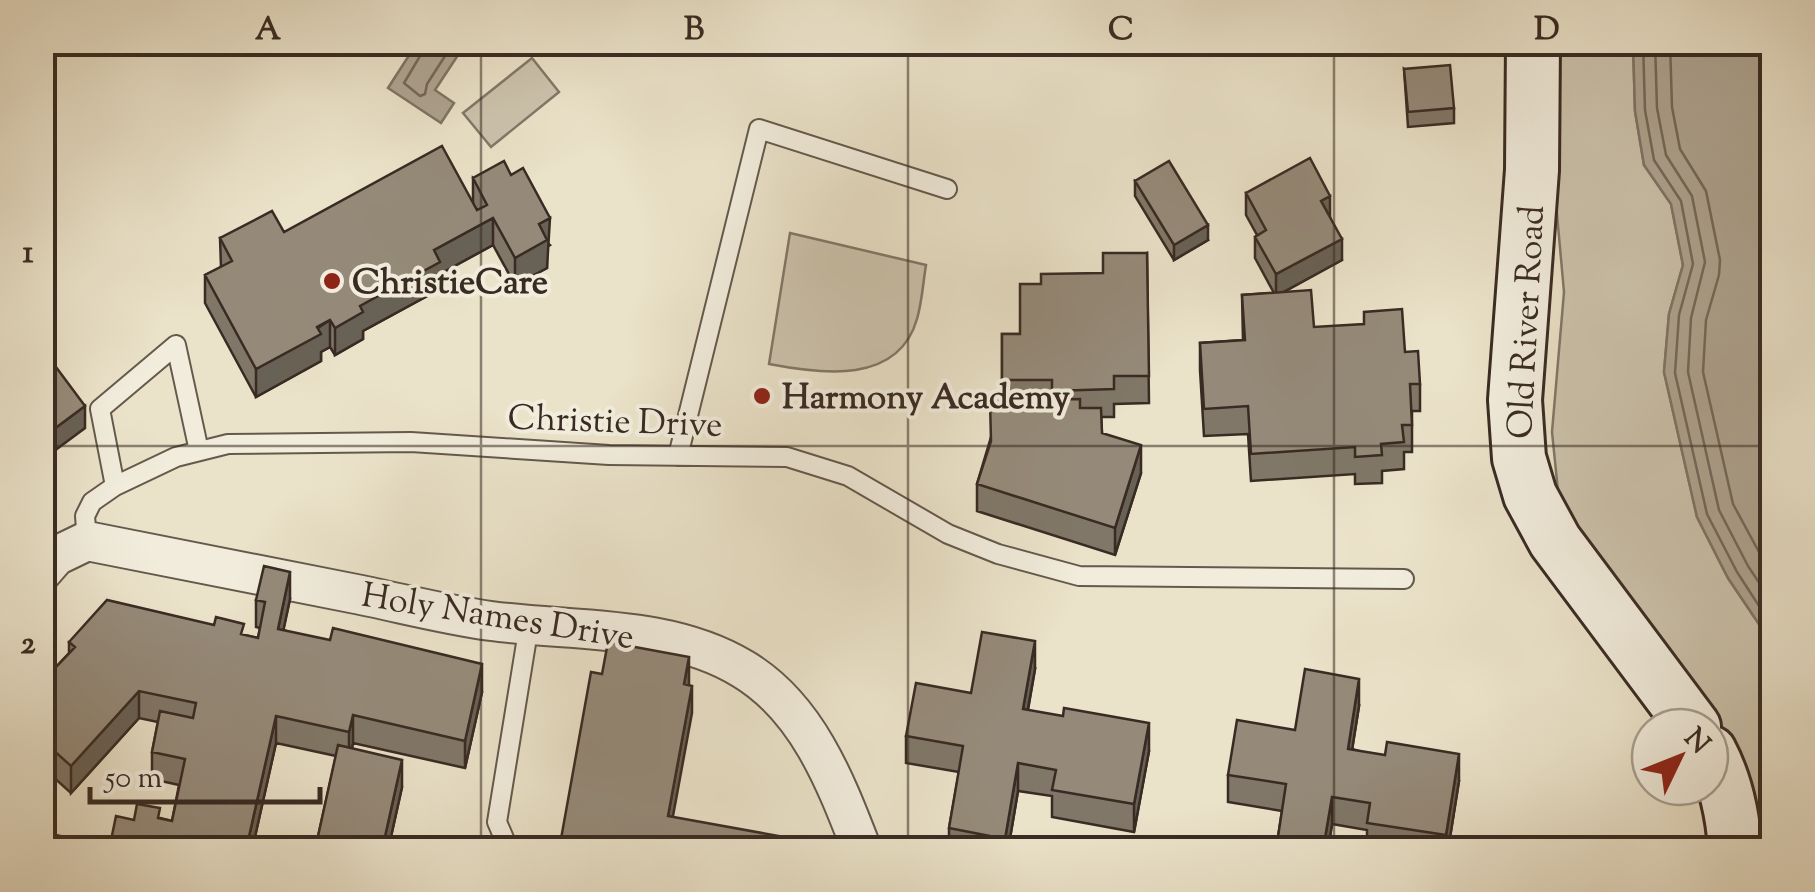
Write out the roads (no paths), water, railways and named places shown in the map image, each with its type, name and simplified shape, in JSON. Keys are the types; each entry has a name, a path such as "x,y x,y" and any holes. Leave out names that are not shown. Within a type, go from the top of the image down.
{"street":[{"name":"Old River Road","path":"1533,42 1532,170 1516,400 1519,458 1530,494 1555,541 1679,707"},
{"path":"42,572 56,556 88,541"},
{"name":"Holy Names Drive","path":"88,541 489,621 628,634 698,648 744,669 779,699 806,730 832,773 862,850"},
{"path":"1730,807 1736,850"}],"lane":[{"path":"678,456 759,129 947,188"},
{"path":"116,486 100,410 176,344 199,452"},
{"name":"Christie Drive","path":"88,541 85,516 92,502 176,457 228,444 411,442 678,456 787,457 848,476 948,534 998,554 1079,576 1404,579"},
{"path":"509,850 497,822 529,625"}],"water":[{"path":"417,43 466,43 435,90 454,103 441,123 388,88"},
{"path":"1633,43 1772,43 1772,654 1765,633 1728,578 1697,517 1664,372 1669,314 1683,265 1671,204 1644,165 1635,111"}],"place":[{"name":"ChristieCare","path":"332,281"},
{"name":"Harmony Academy","path":"762,396"}]}
